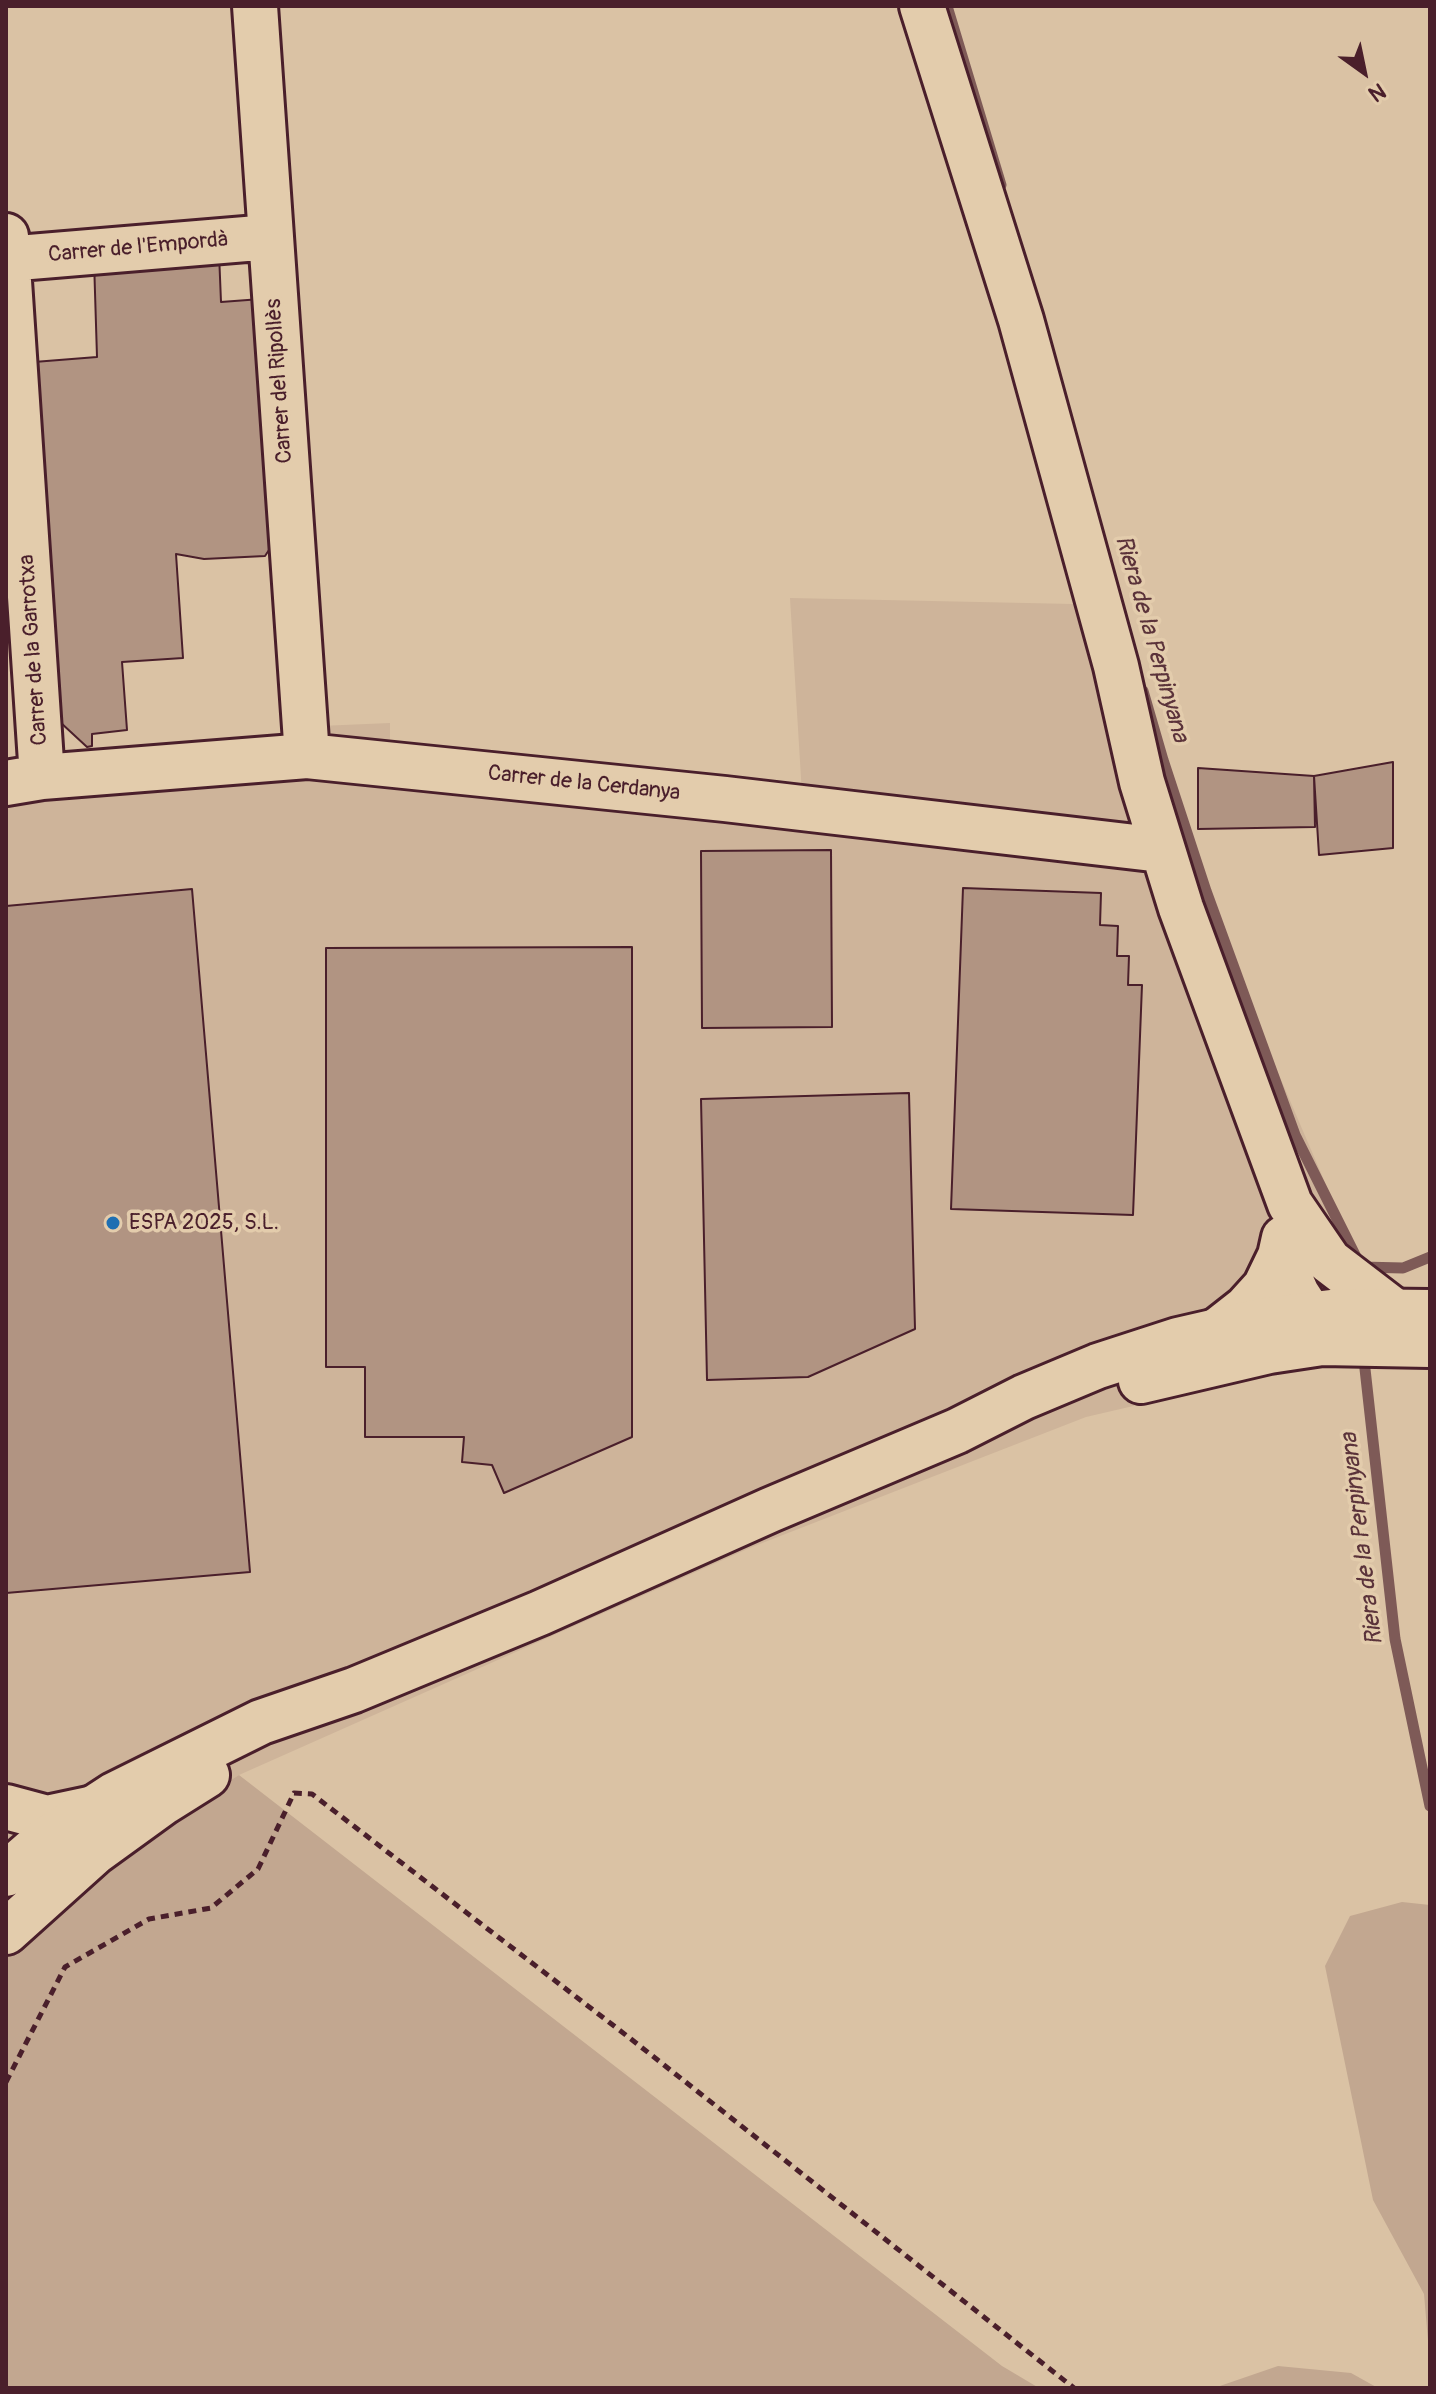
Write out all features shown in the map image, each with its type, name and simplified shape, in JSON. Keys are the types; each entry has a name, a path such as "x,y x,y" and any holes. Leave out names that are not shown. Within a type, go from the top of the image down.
{"street":[{"name":"Carrer del Ripollès","path":"255,6 307,756"},
{"path":"922,6 1021,320 1108,636 1161,850 1290,1204 1329,1261 1418,1317"},
{"name":"Carrer de l'Empordà","path":"6,251 270,237"},
{"name":"Carrer de la Garrotxa","path":"6,251 24,780"},
{"name":"Carrer de la Cerdanya","path":"24,780 307,756 754,802 1161,850"},
{"path":"1218,1330 1246,1308 1265,1287 1280,1256 1290,1204"},
{"path":"1280,1256 1310,1314"},
{"path":"1154,1377 1202,1350 1277,1333 1310,1314 1323,1285 1329,1261"},
{"path":"6,1876 45,1840 114,1795 261,1722 354,1690 540,1613 1098,1366 1218,1330 1310,1314 1418,1317"},
{"path":"957,1431 1154,1377 1269,1351 1322,1343 1430,1345"},
{"path":"6,1932 95,1852 164,1802 228,1762 300,1725 354,1690"},
{"path":"6,1876 34,1877 74,1845 116,1818 164,1802"},
{"path":"6,1807 47,1818 94,1808"}],"path":[{"path":"6,2082 65,1967 149,1919 211,1908 258,1869 294,1793 312,1794 631,2039 1074,2388"}],"shaded area":[{"path":"790,598 1120,605 1151,723 1207,907 1348,1236 1327,1361 1086,1417 752,1547 239,1775 168,1819 6,1952 6,770 279,746 320,726 390,723 390,746 802,794"},
{"path":"239,1775 1002,2366 1039,2388 6,2388 6,1952 168,1819"},
{"path":"1402,1902 1430,1905 1430,2364 1424,2294 1373,2200 1325,1966 1350,1916"},
{"path":"1278,2366 1351,2373 1378,2388 1214,2388"}],"building":[{"path":"219,253 221,302 261,299 271,547 265,556 204,559 176,554 183,658 122,662 127,730 92,734 92,746 87,747 60,722 34,362 97,357 94,260"},
{"path":"1393,762 1393,848 1319,855 1314,776"},
{"path":"1198,768 1314,776 1315,827 1198,829"},
{"path":"831,850 832,1027 702,1028 701,851"},
{"path":"963,888 1101,893 1100,925 1118,926 1117,956 1129,956 1128,985 1142,985 1133,1215 951,1209"},
{"name":"ESPA 2025, S.L.","path":"192,889 250,1572 6,1593 6,906"},
{"path":"632,947 632,1437 504,1493 492,1465 462,1462 464,1437 365,1437 365,1367 326,1367 326,948"},
{"path":"909,1093 915,1329 808,1377 707,1380 701,1099"}],"waterway":[{"name":"Riera de la Perpinyana","path":"947,6 1001,185"},
{"name":"Riera de la Perpinyana","path":"1143,691 1206,891 1295,1135 1361,1267 1403,1268 1430,1257"},
{"name":"Riera de la Perpinyana","path":"1364,1360 1395,1639 1430,1806"}],"place":[{"name":"ESPA 2025, S.L.","path":"113,1223"}]}
